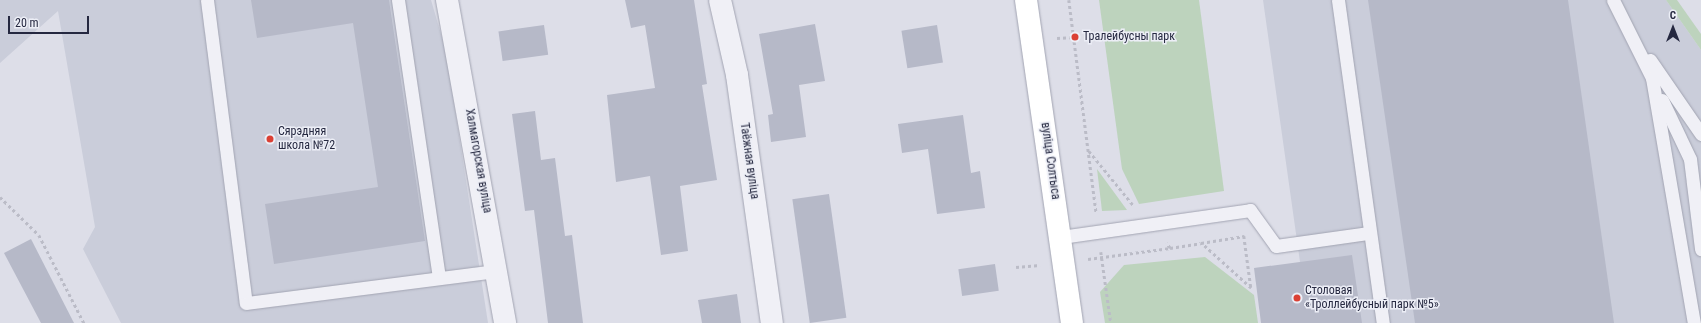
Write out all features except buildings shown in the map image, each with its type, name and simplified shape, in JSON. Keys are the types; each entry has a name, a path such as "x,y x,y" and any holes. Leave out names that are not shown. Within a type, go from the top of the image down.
{"main road":[{"name":"вуліца Солтыса","path":"1026,0 1061,237 1072,323"}],"street":[{"name":"Халмагорская вуліца","path":"447,0 497,271 505,323"},
{"name":"Таёжная вуліца","path":"720,0 737,75 772,323"}],"lane":[{"path":"207,0 246,303 497,271"},
{"path":"398,0 439,278"},
{"path":"1338,0 1369,233 1383,323"},
{"path":"1613,0 1690,159 1701,249"},
{"path":"1624,22 1701,134"},
{"path":"1652,78 1694,323"},
{"path":"1061,237 1098,233 1250,210 1276,246 1369,233"}],"path":[{"path":"1069,0 1098,233 1111,323"},
{"path":"0,198 39,235 84,323"},
{"path":"1170,248 1244,236 1251,288 1201,243"}],"shaded area":[{"name":"Сярэдняя школа №72","path":"0,0 431,0 446,51 488,323 121,323 83,249 95,227 58,11 0,63"},
{"path":"1263,0 1666,0 1701,50 1701,323 1261,323 1300,262"}],"green space":[{"path":"1099,0 1199,0 1224,191 1139,204 1122,169"},
{"path":"1666,0 1677,0 1701,34 1701,50"},
{"path":"1097,169 1127,210 1102,211"},
{"path":"1205,257 1254,295 1258,323 1105,323 1100,292 1124,265"}],"place":[{"name":"Тралейбусны парк","path":"1075,37"},
{"name":"Сярэдняя школа №72","path":"270,139"},
{"name":"Столовая «Троллейбусный парк №5»","path":"1297,298"}]}
